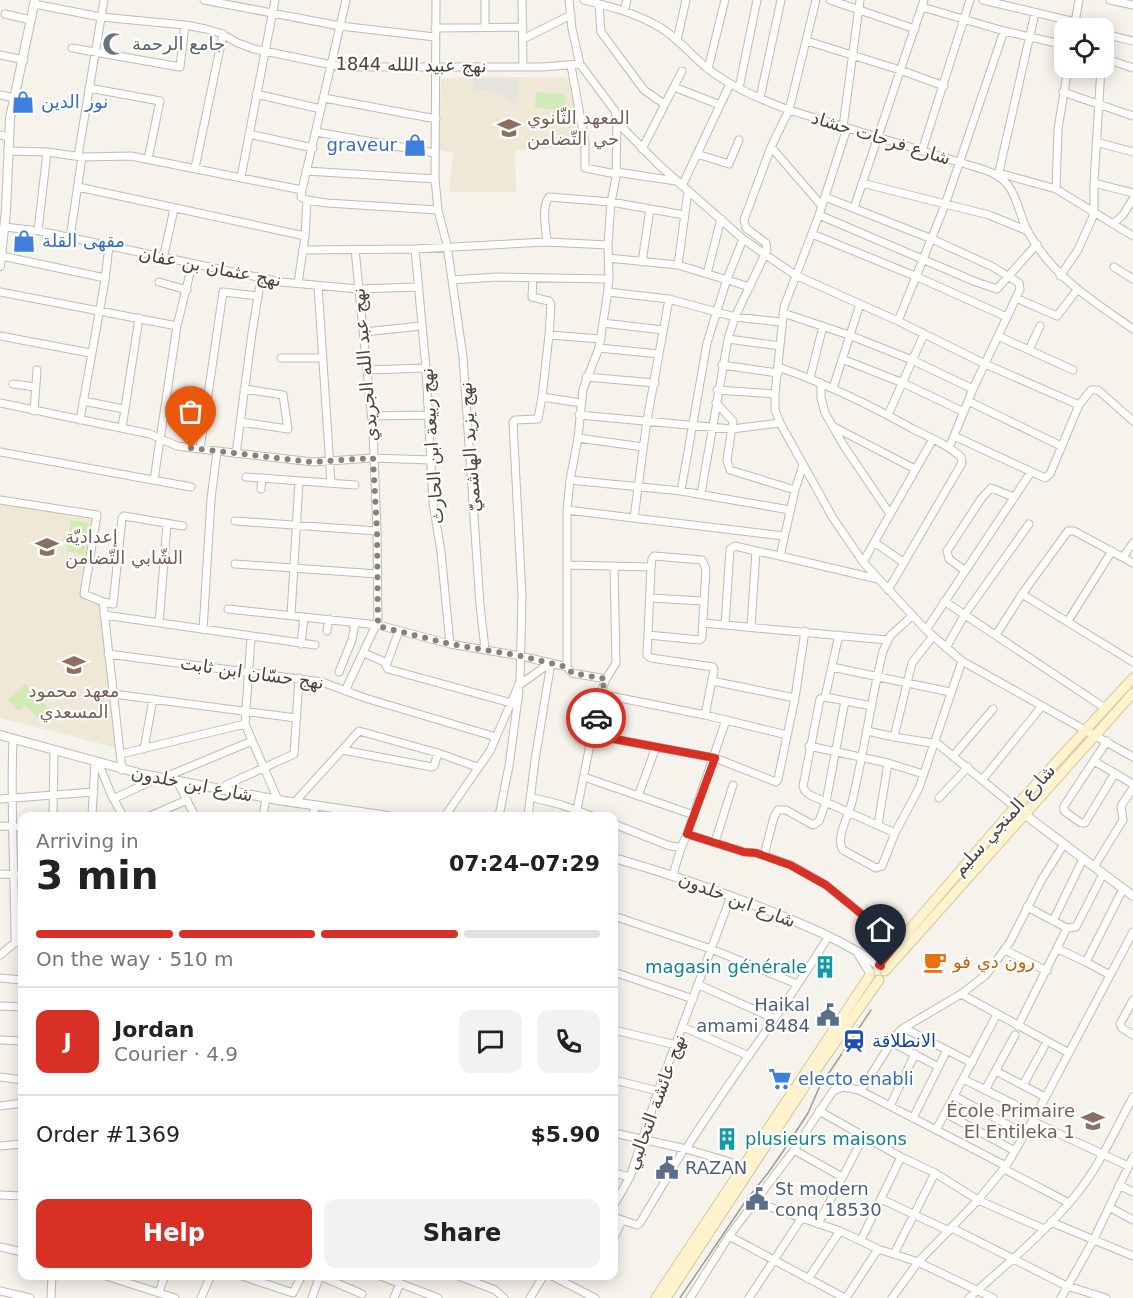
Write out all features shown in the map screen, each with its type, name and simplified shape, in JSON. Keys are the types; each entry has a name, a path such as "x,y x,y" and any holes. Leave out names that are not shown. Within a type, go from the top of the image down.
{"main road":[{"name":"شارع المنجي سليم","path":"876,969 1024,814 1091,732 1105,708 1133,678"},
{"name":"شارع المنجي سليم","path":"666,1298 740,1176 876,969 1015,807 1133,693"},
{"name":"شارع المنجي سليم","path":"656,1298 879,980 884,977 876,969"}],"street":[{"path":"70,238 89,88 104,0"},
{"path":"204,0 340,26 435,37"},
{"path":"241,177 275,0"},
{"path":"298,284 304,236 306,171 346,0"},
{"name":"نهج يزيد الهاشميّ","path":"433,0 437,67 435,179 438,210 447,246 467,396 480,605 485,649"},
{"path":"485,0 485,27"},
{"path":"522,0 523,67"},
{"path":"567,667 567,510 581,403 586,377 599,348 608,292 608,245 616,173 617,122 615,111 579,64 569,0"},
{"name":"شارع فرحات حشاد","path":"584,0 624,10 656,24 729,84 760,98 789,110 998,175 1056,189 1133,236"},
{"path":"624,10 627,0"},
{"path":"676,40 686,0"},
{"path":"708,69 725,0"},
{"path":"739,88 757,0"},
{"path":"760,98 781,0"},
{"path":"701,494 717,390 728,339 735,317 767,250 766,243 746,228 744,220 771,147 789,110 816,0"},
{"path":"830,0 915,28"},
{"path":"860,0 845,127 825,197 795,275 781,322 775,410 833,518 863,562 926,630 962,661 1133,757"},
{"path":"922,151 970,0"},
{"path":"984,0 1054,19"},
{"path":"1077,18 1079,0"},
{"path":"1110,0 1133,5"},
{"path":"0,266 5,226 8,151 4,136 24,60 35,2"},
{"name":"نهج عبيد اللله 1844","path":"35,2 101,17 185,25 223,34 246,47 347,68 523,67 579,64"},
{"path":"599,4 601,32 644,90 664,104"},
{"path":"854,208 923,4 1004,31 1054,43"},
{"path":"1035,13 998,175 1017,200 1028,231 1060,276 1133,329"},
{"path":"5,14 31,20"},
{"path":"523,39 571,15"},
{"path":"72,48 180,67 185,25"},
{"path":"435,28 523,27"},
{"path":"898,321 945,205 1004,31"},
{"path":"195,168 223,34"},
{"path":"1114,36 1133,41"},
{"path":"807,41 944,86"},
{"path":"0,55 24,60"},
{"path":"1114,61 1133,68"},
{"path":"571,66 585,142 585,168 682,186"},
{"path":"642,149 682,71"},
{"path":"1056,189 1057,144 1066,78"},
{"path":"1060,276 1078,250 1094,214 1100,78"},
{"path":"678,265 684,215 682,186 729,84"},
{"path":"674,87 720,105"},
{"path":"89,88 160,101 148,159"},
{"path":"1063,92 1133,116"},
{"path":"256,94 321,109"},
{"path":"0,95 15,98"},
{"path":"324,98 436,118"},
{"path":"617,122 642,149 743,239 795,275 898,321 985,364 1079,405"},
{"path":"316,132 435,153"},
{"path":"249,134 313,148"},
{"path":"697,154 729,164 739,140"},
{"path":"1096,142 1133,152"},
{"path":"771,147 822,206"},
{"path":"8,151 80,156 130,156 241,177 327,203 438,210"},
{"path":"38,231 47,152"},
{"path":"306,171 435,179"},
{"path":"862,183 988,216 1028,231"},
{"path":"1094,183 1133,193"},
{"path":"78,187 304,236"},
{"path":"547,242 546,202 549,197 611,202 684,215"},
{"path":"825,197 932,238 1009,275 1020,286 949,448"},
{"path":"1113,224 1123,215 1133,198"},
{"path":"163,259 174,209"},
{"path":"642,262 650,209"},
{"path":"819,215 993,289 999,288 1037,244"},
{"path":"707,274 721,219"},
{"name":"نهج عثمان بن عفان","path":"5,226 261,279 358,290 417,287"},
{"path":"812,234 1007,317"},
{"path":"681,491 707,343 727,279 743,239"},
{"path":"303,250 415,249 547,242 608,245"},
{"path":"80,420 109,246"},
{"name":"نهج عبد الله الجريدي","path":"355,249 372,416 377,531 377,625"},
{"name":"نهج ربيعة ابن الحارث","path":"415,249 426,368 433,503 441,552 450,644"},
{"path":"2,256 105,278"},
{"path":"608,258 678,265 750,287"},
{"path":"154,480 177,326 192,265"},
{"path":"1114,267 1133,279"},
{"path":"452,280 497,277 609,279"},
{"path":"500,812 509,766 521,656 522,596 513,421 538,419 551,304 549,301 532,296 533,278"},
{"path":"236,454 261,279"},
{"path":"159,282 187,290"},
{"path":"318,286 331,483"},
{"path":"1016,298 1057,316 1077,290"},
{"path":"0,292 177,326"},
{"path":"200,449 223,292 258,296"},
{"path":"608,292 669,299 735,317 781,322"},
{"path":"634,518 647,420 669,299"},
{"path":"833,388 860,304"},
{"path":"783,313 849,335 912,360 973,389"},
{"path":"122,428 139,318"},
{"path":"603,323 663,330"},
{"path":"364,332 421,326"},
{"path":"810,378 823,326"},
{"path":"1029,350 1040,326"},
{"path":"888,415 924,334"},
{"path":"549,335 601,339"},
{"path":"0,336 90,353"},
{"path":"998,336 1073,370"},
{"path":"728,339 780,346"},
{"path":"599,348 659,354"},
{"path":"281,358 322,358"},
{"path":"842,359 903,383 964,412"},
{"path":"722,365 778,370 810,378 888,415 949,448 961,457 962,463 888,590"},
{"path":"368,370 426,368"},
{"path":"34,411 37,370"},
{"path":"586,377 655,383"},
{"path":"821,383 822,404 832,426 890,513"},
{"path":"13,384 36,387"},
{"path":"240,422 288,429 284,395 244,389"},
{"path":"954,436 1042,477 1048,477 1079,405 1090,391 1094,389 1130,418 1133,409"},
{"path":"717,390 775,394"},
{"path":"542,397 581,403"},
{"path":"83,401 124,410"},
{"path":"968,401 1061,446"},
{"path":"0,403 160,437 177,446 236,454 312,462 373,458 431,460"},
{"path":"716,403 731,418 732,429 727,460 730,470 795,490"},
{"path":"372,416 429,415"},
{"path":"579,415 732,429 780,423"},
{"path":"832,426 915,469"},
{"path":"578,438 643,447"},
{"path":"863,562 933,439"},
{"path":"202,630 217,451"},
{"path":"0,452 191,487"},
{"path":"780,556 803,465"},
{"path":"926,630 1031,472"},
{"path":"246,477 355,485"},
{"path":"261,489 262,478"},
{"path":"570,480 681,491 790,510"},
{"path":"291,615 299,481"},
{"path":"964,570 949,559 947,551 981,499 991,489 1014,497"},
{"path":"0,500 97,515 84,594 103,602 113,603 123,517 183,526"},
{"path":"567,510 784,536"},
{"path":"235,521 377,531"},
{"path":"159,623 167,524"},
{"path":"946,648 965,615 1029,524"},
{"path":"996,635 1022,594 1068,531 1074,531 1133,563"},
{"path":"874,542 903,562"},
{"path":"1123,557 1133,543"},
{"path":"725,625 730,549 735,546 878,579"},
{"path":"751,626 756,551"},
{"path":"1068,621 1112,552"},
{"path":"648,635 700,640 706,569 702,560 654,556 652,559 646,653 648,657 711,665 714,670 705,715"},
{"path":"235,564 378,574"},
{"path":"567,565 651,567"},
{"path":"577,810 600,694 616,663 614,566"},
{"path":"1022,594 1133,662"},
{"path":"650,598 704,601"},
{"path":"944,601 1105,708"},
{"path":"103,602 122,770"},
{"path":"228,609 377,625 450,644 521,656 567,667 572,673 606,679"},
{"path":"104,615 315,645"},
{"path":"912,616 887,640 877,675 850,812 840,839 841,848 848,854 876,868 882,866 895,833 915,796 962,661"},
{"path":"301,644 304,617"},
{"path":"327,631 329,619"},
{"path":"339,672 352,640 355,623"},
{"path":"703,623 887,640"},
{"path":"345,691 377,625"},
{"path":"593,735 715,758 776,782 795,698 805,631"},
{"path":"399,632 386,666 388,669 511,703"},
{"path":"825,697 839,635"},
{"path":"894,737 906,682 915,658 933,636"},
{"path":"251,637 245,724 279,800"},
{"path":"363,653 387,663"},
{"name":"نهج حسّان ابن ثابت","path":"108,654 322,682 496,736"},
{"path":"448,812 490,751 519,685 550,663"},
{"path":"528,812 550,663"},
{"path":"832,667 950,692"},
{"path":"225,785 294,753 299,678"},
{"path":"712,681 795,698"},
{"path":"113,694 297,718"},
{"path":"600,694 705,715 787,735"},
{"path":"872,706 825,697 820,699 809,746 804,788 810,795 895,833"},
{"path":"144,749 153,699"},
{"path":"764,855 778,810 786,810 815,825 819,820 826,802 845,701"},
{"path":"983,780 1042,706"},
{"path":"954,755 993,710"},
{"path":"674,874 726,720"},
{"path":"121,754 245,724"},
{"path":"294,803 359,731 438,753 477,767"},
{"path":"867,731 934,742 954,755 1015,807"},
{"name":"شارع ابن خلدون","path":"0,735 122,770 266,798 315,805 341,812"},
{"path":"13,739 11,799 18,867"},
{"path":"113,799 252,741"},
{"path":"1107,741 1063,808 1065,813 1081,823 1086,822 1115,773"},
{"path":"809,746 888,763 923,774"},
{"path":"638,796 656,747"},
{"path":"342,750 432,767 438,753"},
{"path":"53,812 54,752"},
{"path":"1094,761 1133,786 1121,806 1123,820 1094,867"},
{"path":"92,812 97,763"},
{"path":"97,763 121,812"},
{"path":"878,825 888,763"},
{"path":"939,798 968,767"},
{"path":"584,777 694,815"},
{"path":"177,781 193,812"},
{"path":"715,843 733,785"},
{"path":"0,799 94,792"},
{"path":"530,797 582,812"},
{"path":"264,812 266,798"},
{"path":"160,812 188,800"},
{"path":"314,812 315,805"},
{"path":"1024,814 1133,897"},
{"path":"0,826 18,827"},
{"path":"618,826 667,845 681,848"},
{"path":"687,834 744,852 764,855 790,865 826,885 897,943"},
{"path":"859,1090 869,1080 891,1042 904,1028 961,994 986,975 1005,950 1064,844"},
{"name":"شارع ابن خلدون","path":"618,859 674,874 828,937 857,952 876,969"},
{"path":"1053,921 1083,859"},
{"path":"0,874 18,875"},
{"path":"1027,907 1067,928 1077,925 1103,874"},
{"path":"1086,963 1123,889"},
{"path":"15,943 18,892"},
{"name":"نهج عائشة التحالبي","path":"618,1198 630,1177 658,1091 731,896"},
{"path":"618,917 711,949 798,984"},
{"path":"1018,1026 1067,928"},
{"path":"892,1298 918,1262 978,1200 1005,1167 1046,1097 1133,932"},
{"path":"618,1218 637,1225 640,1223 715,1102 749,1056 828,937"},
{"path":"0,955 18,940"},
{"path":"1058,949 1110,975"},
{"path":"1005,950 1047,971"},
{"path":"618,973 693,999"},
{"path":"0,978 18,980"},
{"path":"699,985 773,1018"},
{"path":"961,994 1069,1053"},
{"path":"1133,1000 1120,1024 1133,1035"},
{"path":"0,1006 18,1007"},
{"path":"936,1130 997,1014"},
{"path":"682,1028 749,1056"},
{"path":"904,1028 972,1063"},
{"path":"618,1031 676,1045"},
{"path":"985,1090 1015,1035"},
{"path":"0,1040 18,1041"},
{"path":"891,1042 939,1067"},
{"path":"1023,1085 1044,1047"},
{"path":"913,1118 947,1050"},
{"path":"890,1106 915,1054"},
{"path":"996,1071 1046,1097"},
{"path":"0,1077 18,1079"},
{"path":"963,1078 1034,1118 1128,1166"},
{"path":"618,1081 658,1091"},
{"path":"692,1297 729,1236 794,1150 833,1091 838,1088 859,1090 1069,1203"},
{"path":"954,1096 1024,1134"},
{"path":"969,1298 1044,1230 1069,1203 1085,1182 1133,1097"},
{"path":"0,1106 18,1104"},
{"path":"819,1111 901,1157 935,1173 978,1200 1044,1230"},
{"path":"945,1113 1015,1151"},
{"path":"618,1134 730,1162 740,1176"},
{"path":"818,1224 864,1136"},
{"path":"0,1146 18,1144"},
{"path":"794,1150 842,1177"},
{"path":"861,1240 901,1157"},
{"path":"1061,1298 1093,1240 1133,1157"},
{"path":"894,1254 935,1173"},
{"path":"618,1174 630,1177"},
{"path":"1119,1185 1133,1192"},
{"path":"0,1195 18,1196"},
{"path":"881,1199 950,1229 1067,1286 1106,1298"},
{"path":"755,1202 840,1231 878,1249 918,1262 993,1298"},
{"path":"1109,1207 1133,1220"},
{"path":"749,1298 801,1219"},
{"path":"618,1229 622,1220"},
{"path":"1051,1222 1133,1256"},
{"path":"808,1279 840,1231"},
{"path":"729,1236 845,1298 878,1249"},
{"path":"0,1247 18,1251"},
{"path":"51,1298 52,1280"},
{"path":"120,1280 175,1298"},
{"path":"151,1298 162,1280"},
{"path":"201,1298 209,1280"},
{"path":"265,1280 294,1293 300,1280"},
{"path":"312,1298 319,1280"},
{"path":"329,1280 362,1294"},
{"path":"390,1280 434,1297"},
{"path":"472,1280 490,1288 504,1298"},
{"path":"530,1298 541,1280"},
{"path":"560,1280 595,1298"},
{"path":"394,1298 400,1284"},
{"path":"490,1288 490,1298"},
{"path":"0,1291 30,1298"}],"shaded area":[{"name":"المعهد الثّانوي حي التّضامن","path":"477,76 572,78 580,147 515,150 516,192 449,192 453,153 439,150 441,79"},
{"path":"473,78 518,80 516,106 503,94 489,90 474,90"},
{"path":"0,502 98,521 86,601 102,606 117,748 0,718"}],"green space":[{"path":"536,92 565,94 566,110 535,108"},
{"path":"71,520 89,523 84,555 66,551"},
{"path":"25,684 56,716 46,726 25,705 19,711 8,700"}],"tram line":[{"path":"680,1298 747,1199 786,1147 808,1113 819,1088 871,1010"}],"way so far":[{"path":"191,448 312,462 373,458 377,531 378,626 450,644 521,656 567,667 572,673 606,679 600,694 596,718"}],"place":[{"name":"جامع الرحمة","path":"114,44"},
{"name":"نور الدين","path":"23,102"},
{"name":"المعهد الثّانوي حي التّضامن","path":"509,128"},
{"name":"graveur","path":"415,145"},
{"name":"مقهى القلة","path":"24,241"},
{"name":"إعداديّة الشّابي التّضامن","path":"47,547"},
{"name":"معهد محمود المسعدي","path":"74,665"},
{"name":"رون دي فو","path":"935,962"},
{"name":"magasin générale","path":"825,967"},
{"name":"Haikal amami 8484","path":"828,1015"},
{"name":"الانطلاقة","path":"854,1041"},
{"name":"electo enabli","path":"780,1079"},
{"name":"École Primaire El Entileka 1","path":"1093,1121"},
{"name":"plusieurs maisons","path":"727,1139"},
{"name":"RAZAN","path":"667,1168"},
{"name":"St modern conq 18530","path":"757,1199"}],"route":[{"path":"596,718 593,735 715,758 687,834 744,852 753,852 779,860 826,885 897,943 879,965 881,966"}]}
